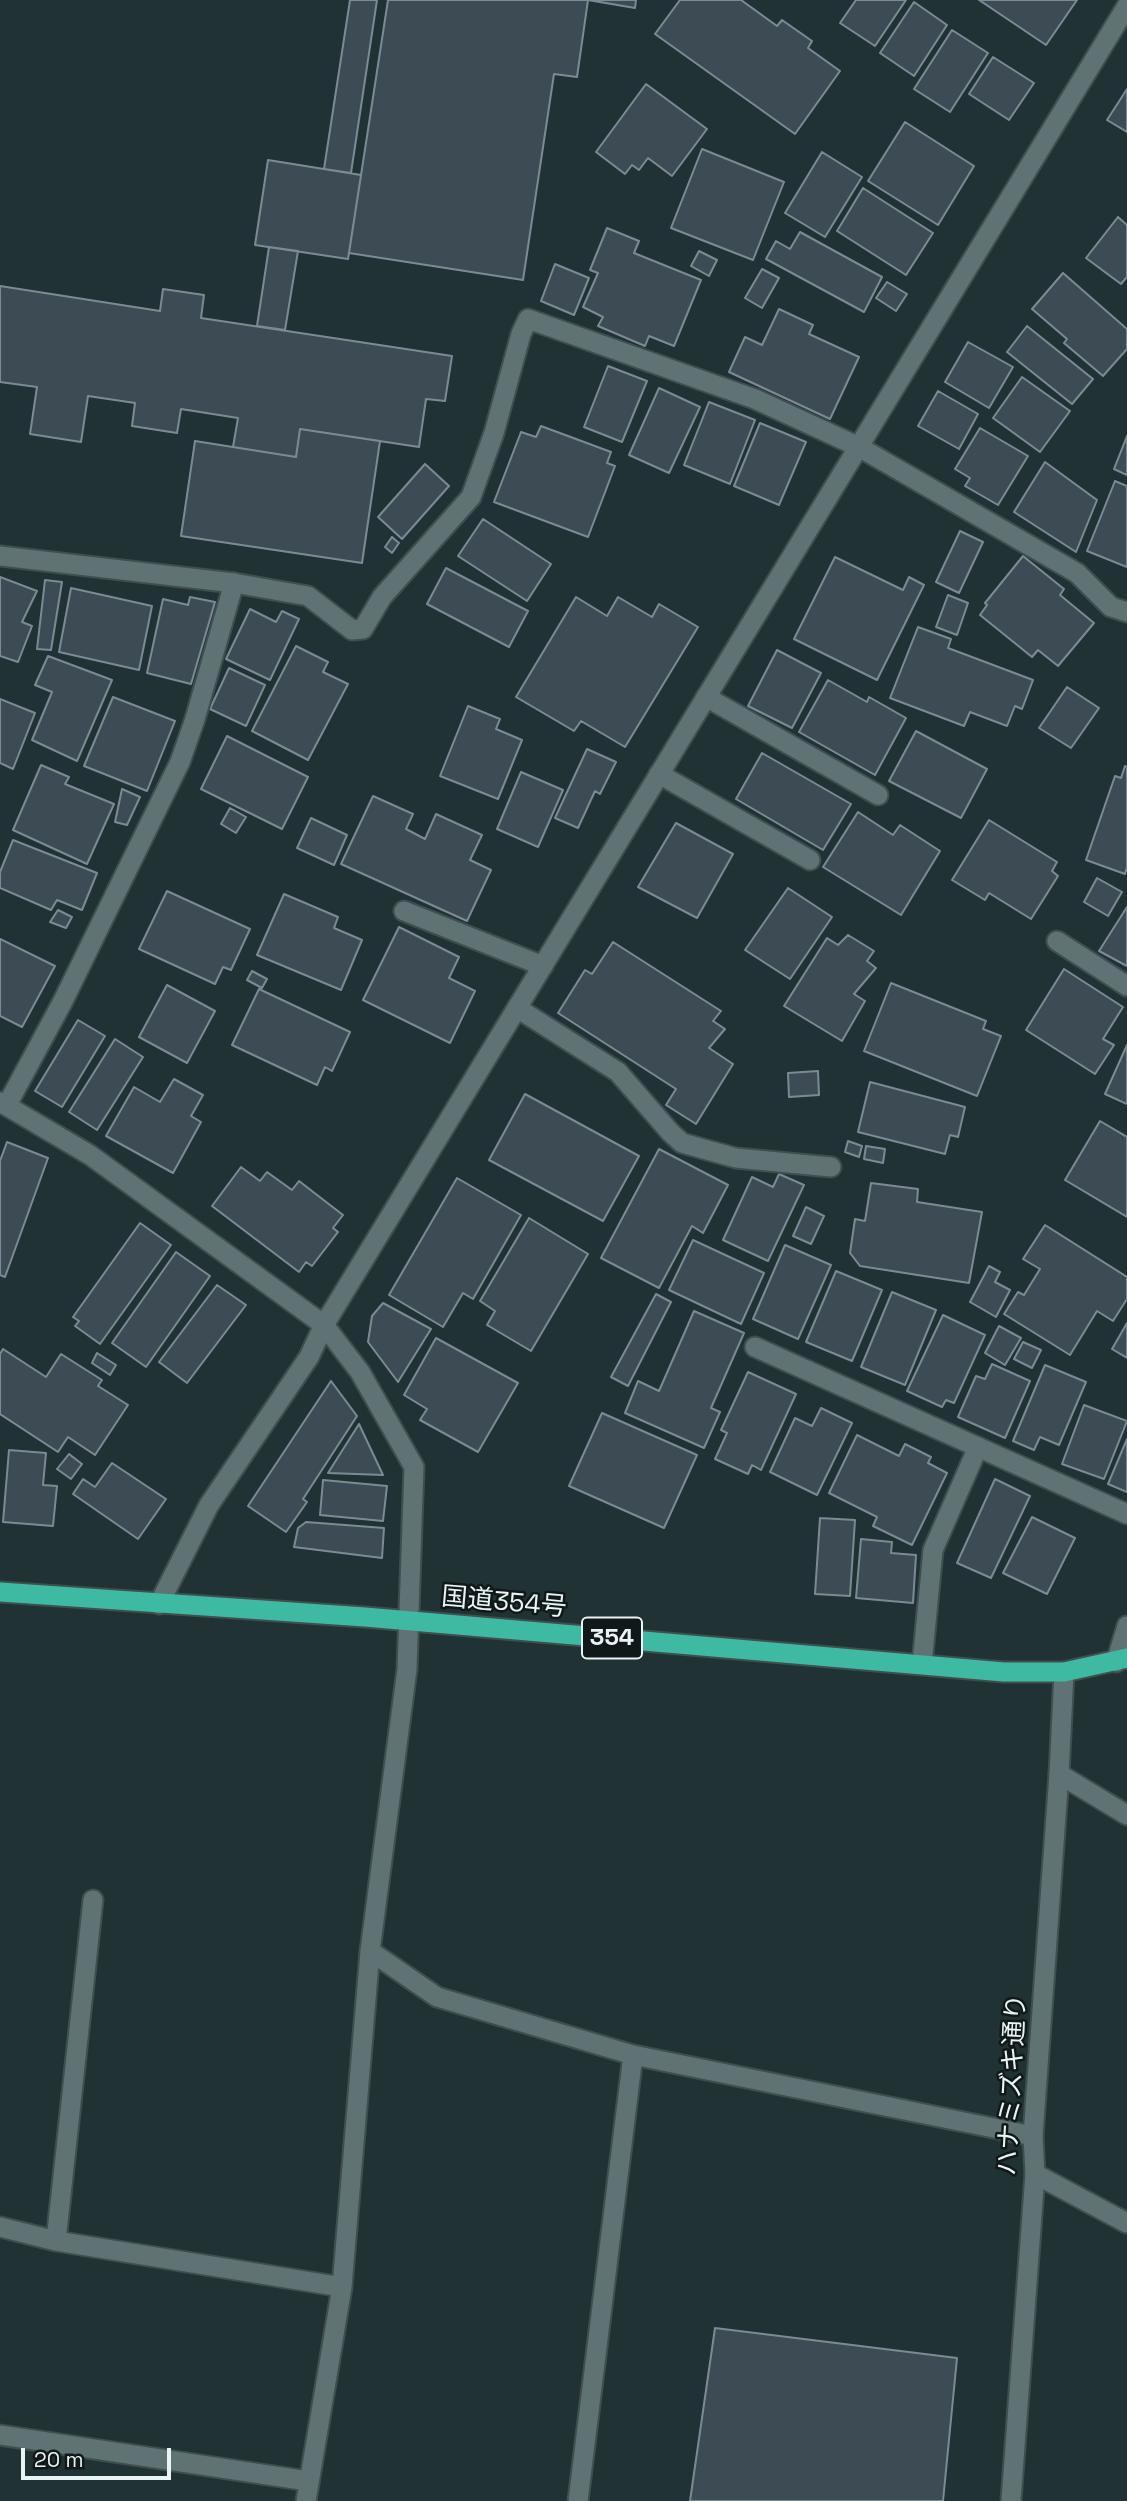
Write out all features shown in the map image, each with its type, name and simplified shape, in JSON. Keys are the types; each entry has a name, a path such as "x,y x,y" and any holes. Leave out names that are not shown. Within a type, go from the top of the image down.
{"highway":[{"name":"国道354号","path":"0,1592 410,1622 1004,1672 1064,1672 1121,1660"}],"street":[{"path":"159,1604 209,1505 309,1357 324,1325 1127,6"},
{"path":"0,556 234,583 308,596 352,630 363,629 383,597 471,497 494,433 521,334 528,319 755,399 859,447 1077,573 1111,607 1127,612"},
{"path":"234,583 180,762 63,1001 3,1104 90,1155 324,1325 360,1372 414,1467 407,1669 370,1951 342,2287 306,2501"},
{"path":"706,697 878,795"},
{"path":"659,774 810,860"},
{"path":"404,911 543,966"},
{"path":"1057,941 1127,986"},
{"path":"517,1008 618,1072 682,1143 736,1158 831,1167"},
{"path":"755,1347 1127,1514"},
{"path":"922,1664 933,1549 978,1447"},
{"path":"1121,1660 1127,1626"},
{"name":"ハナミズキ通り","path":"1012,2501 1035,2174 1033,2136 1064,1672"},
{"path":"1059,1774 1127,1815"},
{"path":"56,2241 93,1900"},
{"path":"370,1951 437,1997 633,2055 1033,2136"},
{"path":"578,2501 633,2055"},
{"path":"1035,2174 1127,2223"},
{"path":"0,2227 56,2241 342,2287"},
{"path":"0,2435 308,2481"}],"building":[{"path":"350,0 377,0 351,173 324,169"},
{"path":"388,0 588,0 577,77 554,74 523,280 349,253"},
{"path":"588,0 636,0 635,8"},
{"path":"680,0 741,0 777,26 782,20 812,41 808,48 840,71 795,134 655,34"},
{"path":"856,0 906,0 875,46 840,23"},
{"path":"979,0 1077,0 1046,45"},
{"path":"914,2 947,25 914,76 880,53"},
{"path":"952,30 988,53 950,112 914,89"},
{"path":"993,57 1034,83 1009,120 969,94"},
{"path":"646,84 707,129 672,176 648,158 639,170 632,165 625,174 596,152"},
{"path":"1127,89 1127,132 1107,120"},
{"path":"905,122 974,166 938,225 868,181"},
{"path":"702,149 784,182 753,260 671,228"},
{"path":"822,152 862,177 825,237 785,213"},
{"path":"268,160 361,175 348,259 255,245"},
{"path":"863,188 933,233 906,275 837,231"},
{"path":"1118,217 1127,225 1127,277 1121,284 1086,258"},
{"path":"607,228 639,241 634,253 701,280 674,346 649,336 645,346 598,326 603,317 583,307 598,273 590,270"},
{"path":"800,232 882,277 864,312 766,259 776,241 790,249"},
{"path":"269,247 298,251 285,330 257,326"},
{"path":"699,251 717,260 709,276 691,266"},
{"path":"555,264 589,278 574,315 541,301"},
{"path":"762,269 779,278 762,308 745,298"},
{"path":"1063,273 1127,329 1127,349 1103,376 1064,343 1067,339 1032,309"},
{"path":"887,282 907,294 896,311 876,298"},
{"path":"0,286 160,311 163,289 204,295 201,318 452,356 445,401 426,399 419,447 300,429 296,457 233,447 238,418 181,409 177,433 132,426 135,403 88,396 81,442 30,434 37,387 0,382"},
{"path":"779,309 813,325 809,334 859,357 830,419 729,372 745,337 762,345"},
{"path":"1027,326 1093,379 1072,404 1007,352"},
{"path":"968,342 1013,367 989,408 945,382"},
{"path":"608,366 647,381 622,442 584,427"},
{"path":"1022,377 1070,411 1040,452 993,418"},
{"path":"659,388 700,407 669,473 629,455"},
{"path":"938,391 978,414 959,449 918,426"},
{"path":"709,402 755,420 730,484 684,465"},
{"path":"760,423 806,442 779,505 734,486"},
{"path":"541,426 611,452 607,463 615,466 588,537 494,502 521,432 536,437"},
{"path":"980,428 1028,456 998,505 965,486 970,478 955,469"},
{"path":"300,429 380,441 362,563 181,536 195,441 296,457"},
{"path":"1127,436 1127,475 1114,469"},
{"path":"1045,462 1097,500 1076,552 1014,512"},
{"path":"425,464 449,486 402,539 378,517"},
{"path":"1115,481 1127,486 1127,567 1087,551"},
{"path":"483,519 551,564 527,601 458,556"},
{"path":"960,531 983,542 959,593 936,582"},
{"path":"392,537 399,543 392,553 385,547"},
{"path":"1023,556 1064,589 1060,595 1094,623 1058,666 1038,650 1032,657 980,615 987,605 985,603"},
{"path":"835,557 903,590 909,577 924,585 877,680 794,639"},
{"path":"446,568 528,611 509,647 427,604"},
{"path":"0,577 37,591 22,622 32,626 18,662 0,656"},
{"path":"45,580 62,582 51,650 37,649"},
{"path":"71,588 152,606 139,670 59,652"},
{"path":"948,595 968,603 957,635 936,627"},
{"path":"190,597 215,602 191,684 147,673 163,599 188,605"},
{"path":"576,597 607,616 618,597 652,617 659,604 698,627 625,747 581,721 574,731 516,697"},
{"path":"250,609 276,622 282,611 299,619 270,680 226,659"},
{"path":"918,627 951,639 948,648 1033,680 1022,709 1015,706 1007,726 970,712 964,726 890,698"},
{"path":"296,646 328,662 323,672 348,684 308,760 252,731"},
{"path":"777,650 821,673 792,728 748,706"},
{"path":"48,656 112,680 77,761 32,740 52,692 35,685"},
{"path":"229,668 265,685 246,726 210,709"},
{"path":"828,680 867,702 869,697 906,718 875,775 799,732"},
{"path":"1067,687 1099,708 1071,748 1039,728"},
{"path":"113,697 175,721 147,791 84,766"},
{"path":"0,699 35,713 13,769 0,763"},
{"path":"468,706 500,719 496,729 522,740 498,799 440,776"},
{"path":"916,731 987,769 961,818 889,781"},
{"path":"227,736 308,777 282,829 201,789"},
{"path":"587,749 616,762 600,794 595,791 578,828 555,818"},
{"path":"762,753 851,804 823,850 736,799"},
{"path":"41,765 69,777 65,784 114,804 87,864 13,830"},
{"path":"1125,766 1125,874 1086,860 1115,776 1121,778"},
{"path":"521,772 563,790 538,847 497,829"},
{"path":"122,789 140,797 127,825 115,822"},
{"path":"373,796 413,814 406,829 425,839 436,814 482,835 470,860 491,870 467,921 341,864"},
{"path":"230,808 246,817 236,833 221,824"},
{"path":"858,812 893,835 900,825 940,851 901,915 823,867"},
{"path":"311,818 347,835 334,865 297,848"},
{"path":"989,820 1057,862 1052,871 1058,876 1031,919 989,893 985,900 952,880"},
{"path":"676,823 733,854 697,918 638,887"},
{"path":"13,840 97,873 82,910 57,900 51,910 0,888 0,872"},
{"path":"1097,878 1122,892 1108,916 1084,902"},
{"path":"788,888 832,917 790,979 745,950"},
{"path":"167,891 250,929 231,970 223,967 215,984 139,949"},
{"path":"284,894 338,917 334,928 362,940 341,990 257,955"},
{"path":"1127,907 1127,966 1099,951"},
{"path":"58,910 72,917 66,928 50,922"},
{"path":"399,927 459,957 449,978 475,991 450,1043 363,1000"},
{"path":"848,935 874,951 867,961 876,968 854,994 865,1001 842,1041 784,1006 827,938 838,945"},
{"path":"0,939 55,966 22,1027 0,1016"},
{"path":"613,942 721,1011 713,1021 725,1029 709,1048 733,1064 696,1124 666,1105 676,1089 558,1013 585,970 592,974"},
{"path":"1064,969 1123,1007 1103,1039 1114,1045 1095,1074 1026,1030"},
{"path":"252,971 267,979 262,988 247,980"},
{"path":"891,983 986,1021 983,1029 1001,1036 977,1096 864,1051"},
{"path":"167,985 215,1011 187,1063 139,1037"},
{"path":"259,989 350,1032 332,1071 325,1067 317,1085 232,1045"},
{"path":"78,1020 105,1036 62,1107 35,1091"},
{"path":"115,1039 143,1057 97,1130 69,1112"},
{"path":"1127,1045 1127,1104 1105,1094"},
{"path":"818,1071 819,1095 789,1097 788,1073"},
{"path":"174,1079 203,1095 191,1116 201,1122 173,1173 106,1136 134,1087 160,1102"},
{"path":"870,1082 965,1107 958,1137 950,1135 945,1154 858,1132"},
{"path":"525,1094 639,1156 603,1221 489,1160"},
{"path":"1100,1121 1127,1137 1127,1217 1065,1180"},
{"path":"848,1141 862,1146 859,1157 845,1152"},
{"path":"7,1142 48,1158 5,1277 0,1275 0,1161"},
{"path":"866,1146 885,1149 883,1163 864,1159"},
{"path":"659,1149 728,1185 703,1233 692,1226 659,1288 601,1258"},
{"path":"241,1167 260,1181 267,1172 292,1190 299,1181 343,1215 333,1228 338,1232 312,1266 306,1262 299,1272 212,1206"},
{"path":"779,1174 804,1185 768,1261 723,1240 752,1177 773,1187"},
{"path":"457,1178 521,1215 473,1299 463,1293 443,1327 389,1295"},
{"path":"871,1183 918,1189 917,1202 982,1212 969,1283 860,1266 850,1253 855,1219 865,1221"},
{"path":"806,1207 824,1216 811,1244 793,1236"},
{"path":"529,1218 588,1254 531,1351 487,1325 495,1311 480,1301"},
{"path":"140,1223 171,1245 100,1344 75,1326 79,1321 73,1317"},
{"path":"1045,1225 1127,1277 1127,1299 1113,1321 1097,1311 1070,1355 1004,1314 1018,1292 1024,1295 1040,1269 1023,1259"},
{"path":"693,1240 764,1273 741,1324 669,1290"},
{"path":"785,1245 831,1265 798,1339 753,1319"},
{"path":"176,1252 210,1276 146,1367 112,1343"},
{"path":"989,1266 1000,1272 995,1282 1010,1290 996,1317 970,1302"},
{"path":"836,1271 882,1290 852,1361 806,1342"},
{"path":"217,1285 246,1305 187,1383 159,1362"},
{"path":"892,1292 936,1310 905,1385 861,1367"},
{"path":"656,1294 671,1302 628,1386 611,1377"},
{"path":"383,1303 431,1329 398,1382 368,1342 372,1316"},
{"path":"694,1311 744,1333 711,1408 720,1412 704,1448 625,1413 638,1381 659,1391"},
{"path":"943,1315 985,1335 954,1403 946,1400 942,1407 907,1391"},
{"path":"1127,1323 1127,1358 1112,1349"},
{"path":"999,1326 1021,1338 1005,1365 985,1353"},
{"path":"436,1338 518,1383 478,1452 420,1420 427,1409 404,1395"},
{"path":"1023,1342 1041,1350 1032,1368 1014,1359"},
{"path":"3,1349 46,1377 61,1354 102,1380 98,1386 128,1405 95,1455 68,1437 58,1452 0,1414 0,1354"},
{"path":"97,1353 116,1365 110,1375 92,1363"},
{"path":"992,1364 1030,1381 1005,1438 958,1417 976,1376 985,1379"},
{"path":"1045,1365 1086,1382 1059,1445 1040,1437 1034,1450 1013,1441"},
{"path":"748,1372 796,1394 761,1470 752,1465 748,1474 715,1459 727,1433 721,1430"},
{"path":"331,1381 357,1416 303,1499 307,1502 286,1532 248,1506"},
{"path":"1084,1405 1127,1421 1104,1479 1062,1464"},
{"path":"821,1408 852,1423 817,1495 770,1472 795,1418 812,1426"},
{"path":"602,1413 697,1455 664,1528 569,1486"},
{"path":"359,1424 383,1475 328,1473"},
{"path":"857,1435 899,1456 905,1444 931,1457 928,1463 947,1473 912,1545 873,1526 877,1517 829,1493"},
{"path":"1127,1439 1127,1492 1108,1484"},
{"path":"9,1450 46,1453 43,1485 57,1486 53,1526 3,1522"},
{"path":"69,1454 82,1464 71,1479 57,1469"},
{"path":"112,1463 166,1499 138,1539 73,1494 83,1479 95,1487"},
{"path":"995,1479 1030,1496 991,1578 957,1563"},
{"path":"323,1480 387,1486 383,1521 320,1515"},
{"path":"1032,1517 1075,1538 1047,1594 1003,1573"},
{"path":"820,1518 855,1520 850,1596 815,1594"},
{"path":"306,1522 384,1528 382,1558 294,1547 298,1528"},
{"path":"861,1539 892,1542 891,1553 916,1555 913,1603 856,1598"},
{"path":"715,2328 957,2358 943,2501 690,2501"}]}
